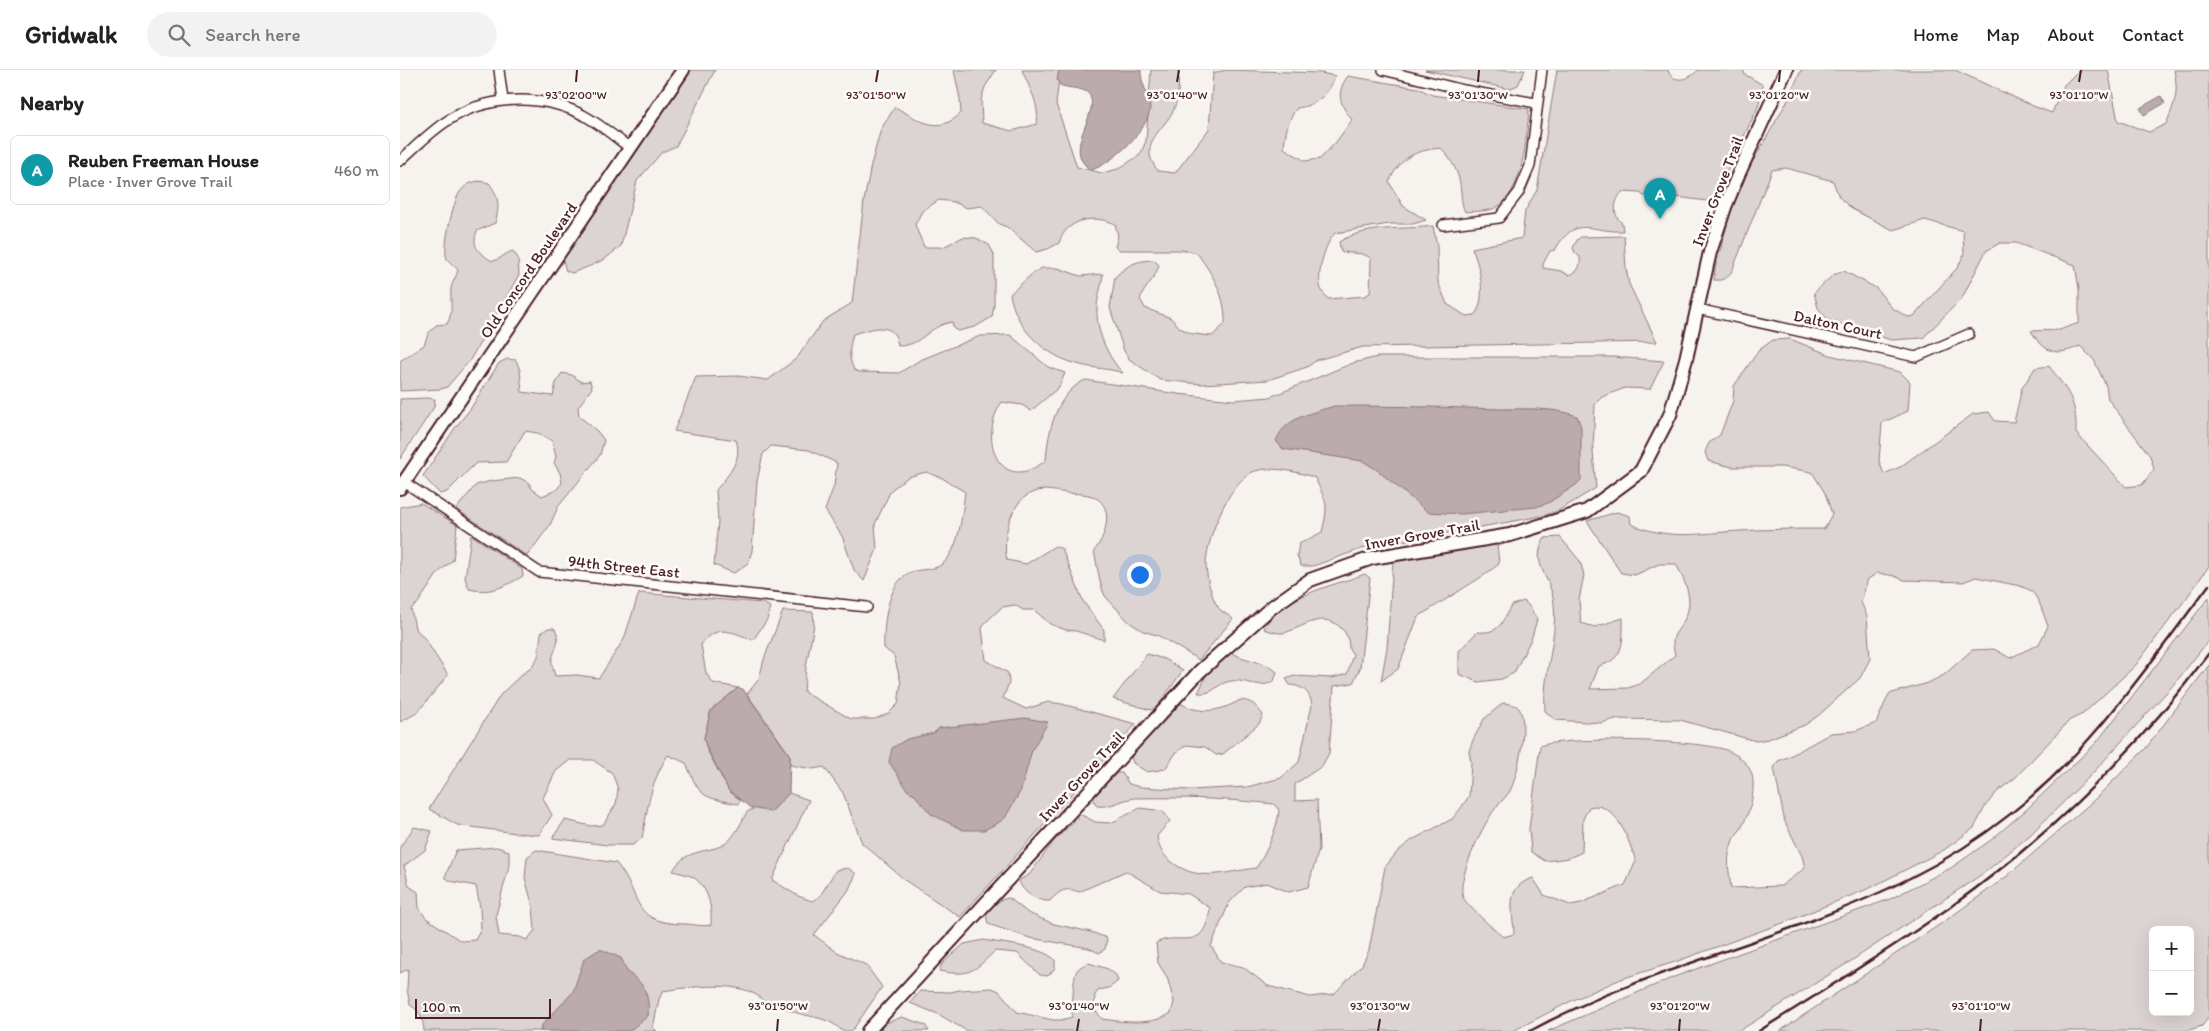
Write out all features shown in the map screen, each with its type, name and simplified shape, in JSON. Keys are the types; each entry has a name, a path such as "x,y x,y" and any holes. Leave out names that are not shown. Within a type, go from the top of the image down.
{"street":[{"path":"499,70 503,100"},
{"name":"Old Concord Boulevard","path":"402,485 683,70"},
{"path":"1383,70 1464,90 1536,103"},
{"path":"1443,225 1499,218 1519,192 1530,166 1536,103 1542,70"},
{"name":"Inver Grove Trail","path":"868,1031 1200,671 1272,607 1310,580 1372,558 1510,535 1587,511 1641,471 1670,415 1686,359 1710,252 1725,207 1738,173 1786,70"},
{"path":"400,161 444,122 482,105 503,100 530,100 571,109 597,123 630,148"},
{"name":"Dalton Court","path":"1697,309 1916,357 1969,334"},
{"name":"94th Street East","path":"402,485 539,572 868,607"}],"shaded area":[{"path":"689,70 715,70 676,146 662,152 637,181 621,246 605,259 590,266 572,273 566,271 563,260 574,238"},
{"path":"954,70 996,70 985,87 981,100 982,123 1012,131 1037,124 1037,109 1031,89 1022,70 1060,70 1056,104 1077,167 1102,173 1118,169 1140,155 1146,141 1151,70 1178,70 1176,104 1170,117 1154,138 1150,153 1158,171 1175,173 1209,129 1213,73 1227,70 1321,73 1335,76 1326,94 1310,105 1297,108 1289,122 1284,148 1305,161 1320,159 1336,142 1352,120 1344,109 1340,93 1348,76 1418,88 1432,95 1529,109 1525,149 1518,178 1512,191 1495,208 1484,211 1465,212 1456,170 1441,148 1415,153 1403,161 1389,182 1403,206 1426,220 1413,224 1389,224 1335,233 1328,244 1322,260 1320,283 1328,299 1365,296 1370,293 1371,258 1363,254 1341,252 1339,242 1360,233 1384,229 1433,226 1437,246 1438,282 1447,304 1466,316 1475,315 1481,300 1480,273 1472,248 1522,238 1525,211 1537,190 1557,70 1668,70 1673,78 1682,79 1691,76 1698,70 1744,70 1744,74 1763,85 1758,107 1728,169 1718,198 1707,201 1661,195 1644,196 1640,193 1622,192 1617,200 1615,212 1622,223 1623,231 1578,228 1570,232 1555,250 1550,251 1543,264 1543,268 1561,271 1569,275 1577,271 1580,264 1580,257 1573,248 1581,237 1624,236 1629,284 1657,342 1363,347 1317,360 1307,367 1268,380 1202,384 1160,380 1129,359 1124,351 1110,308 1115,277 1133,264 1154,260 1159,265 1158,270 1140,299 1145,308 1171,318 1180,328 1193,334 1212,336 1225,324 1225,314 1217,286 1197,253 1183,250 1120,250 1115,247 1118,236 1115,224 1098,219 1090,219 1074,224 1068,228 1059,243 1048,249 1036,252 1007,227 999,224 982,206 967,208 954,202 939,200 922,211 915,225 924,247 943,247 963,237 976,238 989,245 994,254 994,306 992,317 975,327 958,331 954,329 952,322 944,324 913,343 898,346 896,338 887,329 874,328 853,334 850,352 852,365 854,370 859,372 899,373 920,360 980,336 1010,335 1048,367 1065,373 1059,387 1031,411 1022,405 1002,402 995,416 992,431 993,446 997,458 1005,468 1016,472 1030,470 1046,460 1055,414 1067,394 1085,380 1233,400 1270,397 1353,363 1377,357 1613,357 1664,361 1650,389 1625,388 1602,397 1595,404 1593,452 1596,488 1558,511 1542,516 1364,548 1313,566 1301,566 1297,555 1299,544 1322,532 1326,515 1326,504 1315,478 1295,472 1272,469 1259,470 1249,474 1239,483 1222,509 1207,552 1207,574 1213,598 1218,607 1233,619 1199,660 1159,636 1143,631 1129,622 1105,596 1101,586 1094,551 1105,531 1107,515 1101,502 1088,495 1047,490 1033,492 1024,498 1011,516 1006,539 1007,560 1026,564 1055,546 1062,549 1083,601 1104,630 1104,640 1050,624 1034,610 1023,610 1015,605 1002,607 982,628 986,660 1008,673 1009,683 1003,698 1026,709 1048,702 1136,724 960,917 906,881 862,843 843,793 824,767 813,769 790,765 790,756 787,751 747,694 759,679 764,659 783,611 813,612 814,625 806,666 804,692 851,719 875,719 889,713 898,704 901,683 894,656 884,648 884,629 892,594 903,577 911,572 938,567 947,559 959,531 965,492 942,478 926,472 908,477 891,490 875,524 877,549 864,581 854,570 842,536 825,510 834,486 837,463 809,450 771,446 763,454 757,481 752,551 748,563 734,573 714,565 718,521 716,490 736,461 738,447 736,440 674,431 696,377 738,376 768,380 797,358 823,321 852,303 864,201 881,129 895,107 928,124 944,124 953,120 961,113"},
{"path":"1059,70 1141,70 1150,107 1144,125 1118,154 1091,170 1082,161 1079,152 1080,141 1091,110 1091,101 1086,91 1061,86 1057,80"},
{"path":"1425,70 1525,70 1518,85 1509,89"},
{"path":"1801,70 1955,70 2052,113 2064,85 2079,70 2108,70 2118,121 2149,132 2166,124 2169,117 2176,92 2174,70 2209,70 2209,566 2135,666 2083,714 2070,720 2015,778 1998,791 1986,805 1974,828 1944,850 1870,888 1783,923 1675,962 1621,979 1569,1002 1513,1031 967,1031 938,1014 910,1003 920,991 951,992 992,988 999,991 1017,1012 1061,1020 1072,1017 1076,973 1079,968 1089,963 1108,969 1116,975 1118,981 1109,988 1099,990 1095,995 1094,1008 1102,1019 1138,1022 1156,1020 1171,1013 1174,1002 1167,977 1158,963 1156,943 1165,940 1197,937 1207,923 1210,908 1189,894 1160,891 1126,871 1079,892 1063,890 1050,901 1040,900 1031,895 1023,888 1019,880 1029,875 1054,841 1078,817 1082,815 1095,822 1111,823 1140,808 1163,811 1170,821 1157,836 1159,844 1166,856 1182,868 1202,874 1212,874 1256,868 1274,832 1279,810 1274,804 1187,798 1135,798 1107,806 1097,806 1094,801 1094,794 1117,773 1122,773 1129,784 1140,787 1190,790 1247,787 1281,778 1299,762 1312,705 1310,697 1305,690 1290,685 1286,679 1294,676 1332,678 1347,674 1353,654 1349,649 1345,632 1334,623 1327,621 1314,621 1284,633 1264,629 1271,618 1294,600 1365,574 1370,578 1360,668 1353,683 1334,686 1329,753 1322,766 1295,784 1295,801 1317,800 1319,849 1308,887 1289,892 1267,883 1245,887 1229,903 1211,946 1221,962 1243,967 1268,986 1310,997 1334,994 1362,965 1369,950 1385,867 1398,851 1412,840 1452,819 1461,808 1469,796 1471,762 1469,751 1473,740 1484,719 1503,703 1513,705 1520,710 1523,738 1519,761 1511,789 1492,813 1471,854 1466,867 1462,889 1463,897 1469,906 1503,937 1514,934 1512,900 1518,887 1524,882 1533,878 1544,895 1570,905 1581,903 1625,885 1636,861 1630,843 1620,824 1607,809 1598,806 1589,807 1583,819 1582,852 1569,858 1545,861 1531,852 1529,829 1540,746 1575,741 1632,740 1712,747 1734,754 1745,763 1750,771 1753,789 1746,817 1733,839 1730,849 1728,865 1731,888 1781,886 1805,868 1802,856 1785,822 1774,768 1778,761 1831,733 1855,731 1876,723 1889,694 1928,683 1944,675 1972,650 1994,649 2010,658 2039,644 2048,626 2039,602 2032,591 2020,586 1976,577 1963,582 1904,580 1878,573 1868,579 1861,602 1867,616 1870,659 1860,678 1805,725 1768,739 1756,741 1680,720 1615,719 1602,723 1555,720 1545,711 1546,684 1555,617 1552,593 1542,570 1539,555 1545,538 1560,537 1580,561 1584,575 1579,600 1581,623 1595,627 1623,618 1621,648 1614,659 1599,666 1590,689 1628,688 1640,684 1675,655 1673,642 1675,634 1683,622 1688,609 1687,589 1676,564 1659,564 1635,575 1621,573 1587,521 1617,512 1630,516 1631,524 1645,529 1659,533 1685,535 1761,530 1824,529 1832,514 1825,493 1812,472 1782,467 1732,467 1708,461 1705,452 1709,443 1720,435 1733,401 1734,386 1759,350 1773,340 1790,339 1830,355 1900,372 1910,382 1908,411 1882,423 1879,461 1884,474 1900,467 1973,414 1989,412 1995,421 2014,422 2022,388 2035,368 2049,366 2070,396 2075,412 2076,433 2126,487 2142,485 2154,469 2150,456 2108,399 2106,386 2094,360 2080,346 2064,351 2052,351 2041,344 2031,331 2059,330 2079,323 2079,289 2075,265 2016,243 2000,243 1986,251 1962,298 1923,338 1891,340 1828,320 1818,308 1814,293 1833,275 1844,271 1876,288 1892,308 1908,317 1914,316 1958,267 1964,254 1963,231 1925,220 1893,230 1852,209 1839,197 1833,181 1786,168 1772,170 1732,271 1725,278 1714,280 1715,269 1737,189 1788,100"},
{"path":"2161,96 2165,103 2144,115 2140,108"},
{"path":"479,181 489,183 495,192 498,211 495,223 477,231 475,241 477,249 492,261 513,251 518,258 519,275 470,360 447,387 400,391 400,361 424,345 428,334 436,325 447,324 449,320 451,288 458,270 447,259 446,254 449,225 454,205 460,192 468,184"},
{"path":"1042,268 1058,268 1080,276 1103,274 1097,305 1097,317 1104,344 1112,360 1123,373 1086,366 1056,356 1045,349 1026,330 1013,307 1010,294 1033,273"},
{"path":"507,359 516,360 520,370 522,392 553,396 556,383 562,373 572,375 581,382 590,381 592,388 578,407 579,416 597,431 604,440 600,455 558,507 550,525 527,556 456,509 476,485 491,481 520,478 529,483 532,489 542,496 556,490 562,483 560,473 554,463 556,457 552,441 538,433 525,431 506,462 476,463 447,492 440,494 423,476 455,428 471,408 499,363"},
{"path":"400,399 435,399 434,407 400,459"},
{"path":"1334,406 1539,409 1568,413 1577,416 1581,427 1581,480 1548,503 1536,507 1462,514 1428,512 1377,470 1363,461 1283,449 1276,441 1280,433 1293,421"},
{"path":"421,503 457,525 453,560 438,573 418,603 411,609 415,628 425,639 448,675 417,713 400,722 400,507"},
{"path":"471,535 522,569 523,576 490,590 469,589 465,578"},
{"path":"1497,544 1499,564 1418,617 1398,669 1381,681 1387,648 1393,561"},
{"path":"639,593 763,603 770,607 767,620 753,640 725,631 713,634 701,645 706,673 713,683 738,688 711,710 704,738 707,750 729,791 741,800 738,804 717,800 704,794 699,790 686,763 668,755 653,785 642,838 633,845 607,845 552,838 565,820 591,826 603,825 616,804 618,789 612,773 593,760 570,760 556,771 543,798 552,815 539,835 457,825 429,809 501,694 530,669 538,657 541,633 548,628 554,628 556,632 557,643 552,661 555,676 577,675 599,678 624,639"},
{"path":"2209,597 2209,640 2175,683 2090,776 2029,836 1984,873 1851,961 1739,1031 1548,1031 1674,977 1890,899 1951,868 1991,840 2027,809 2096,743"},
{"path":"1524,601 1537,619 1532,637 1514,673 1502,679 1478,682 1459,674 1459,651 1477,632 1496,629 1512,605"},
{"path":"1230,652 1272,668 1277,672 1274,681 1264,685 1231,681 1222,684 1212,691 1198,693 1206,676"},
{"path":"1147,654 1164,659 1183,670 1158,706 1151,710 1113,699"},
{"path":"2209,665 2209,1017 2202,1026 2186,1031 1780,1031 1945,921 2006,877 2094,800 2146,748"},
{"path":"738,688 743,689 790,756 789,793 771,812 751,808 729,791 706,746 704,738 711,710"},
{"path":"1240,700 1253,704 1263,715 1259,724 1223,754 1216,755 1205,747 1186,745 1176,753 1165,769 1147,772 1133,763 1131,756 1176,706 1182,704 1197,710 1211,710 1226,707"},
{"path":"1025,718 1048,722 1032,750 1021,790 1005,818 984,830 963,830 931,814 913,793 908,791 889,762 892,748 907,739 934,733 939,728"},
{"path":"789,793 809,800 772,880 798,896 812,901 820,896 836,870 848,868 856,874 848,891 814,935 837,952 866,965 882,987 852,1031 842,1031 834,1024 825,1020 763,1001 755,994 744,990 716,986 663,991 659,999 653,1028 657,1031 424,1031 421,1016 410,1005 407,989 408,969 400,973 400,847 414,827 432,831 425,850 404,866 409,886 418,892 419,908 426,918 461,941 475,940 481,929 476,886 450,881 445,877 456,850 497,847 509,851 509,866 496,915 499,935 520,937 527,940 535,930 533,907 525,878 527,857 536,850 616,863 625,875 640,906 654,919 707,926 711,925 711,911 706,892 693,877 673,871 677,864 694,853 725,844 736,831 747,812 755,808 771,812"},
{"path":"1009,898 1028,913 1054,924 1091,932 1107,938 1105,949 1099,953 1089,948 1030,938 988,924 986,914 988,911 999,901"},
{"path":"984,940 1021,946 1049,955 1055,960 1055,968 1048,976 1040,975 1017,953 995,951 971,971 949,973 939,971 942,964 964,944"},
{"path":"600,949 621,958 628,973 639,981 647,997 648,1016 629,1031 540,1031 542,1025 573,992 584,959"},
{"path":"902,1017 925,1025 929,1031 878,1031 886,1023"}],"railway":[{"path":"1530,1031 1576,1008 1623,988 1864,900 1910,878 1962,849 1987,832 2033,795 2076,753 2125,696 2209,585"},
{"path":"1759,1031 1857,970 1929,922 2024,850 2091,789 2153,723 2209,653"}],"place":[{"name":"Reuben Freeman House","path":"1660,219"}]}
